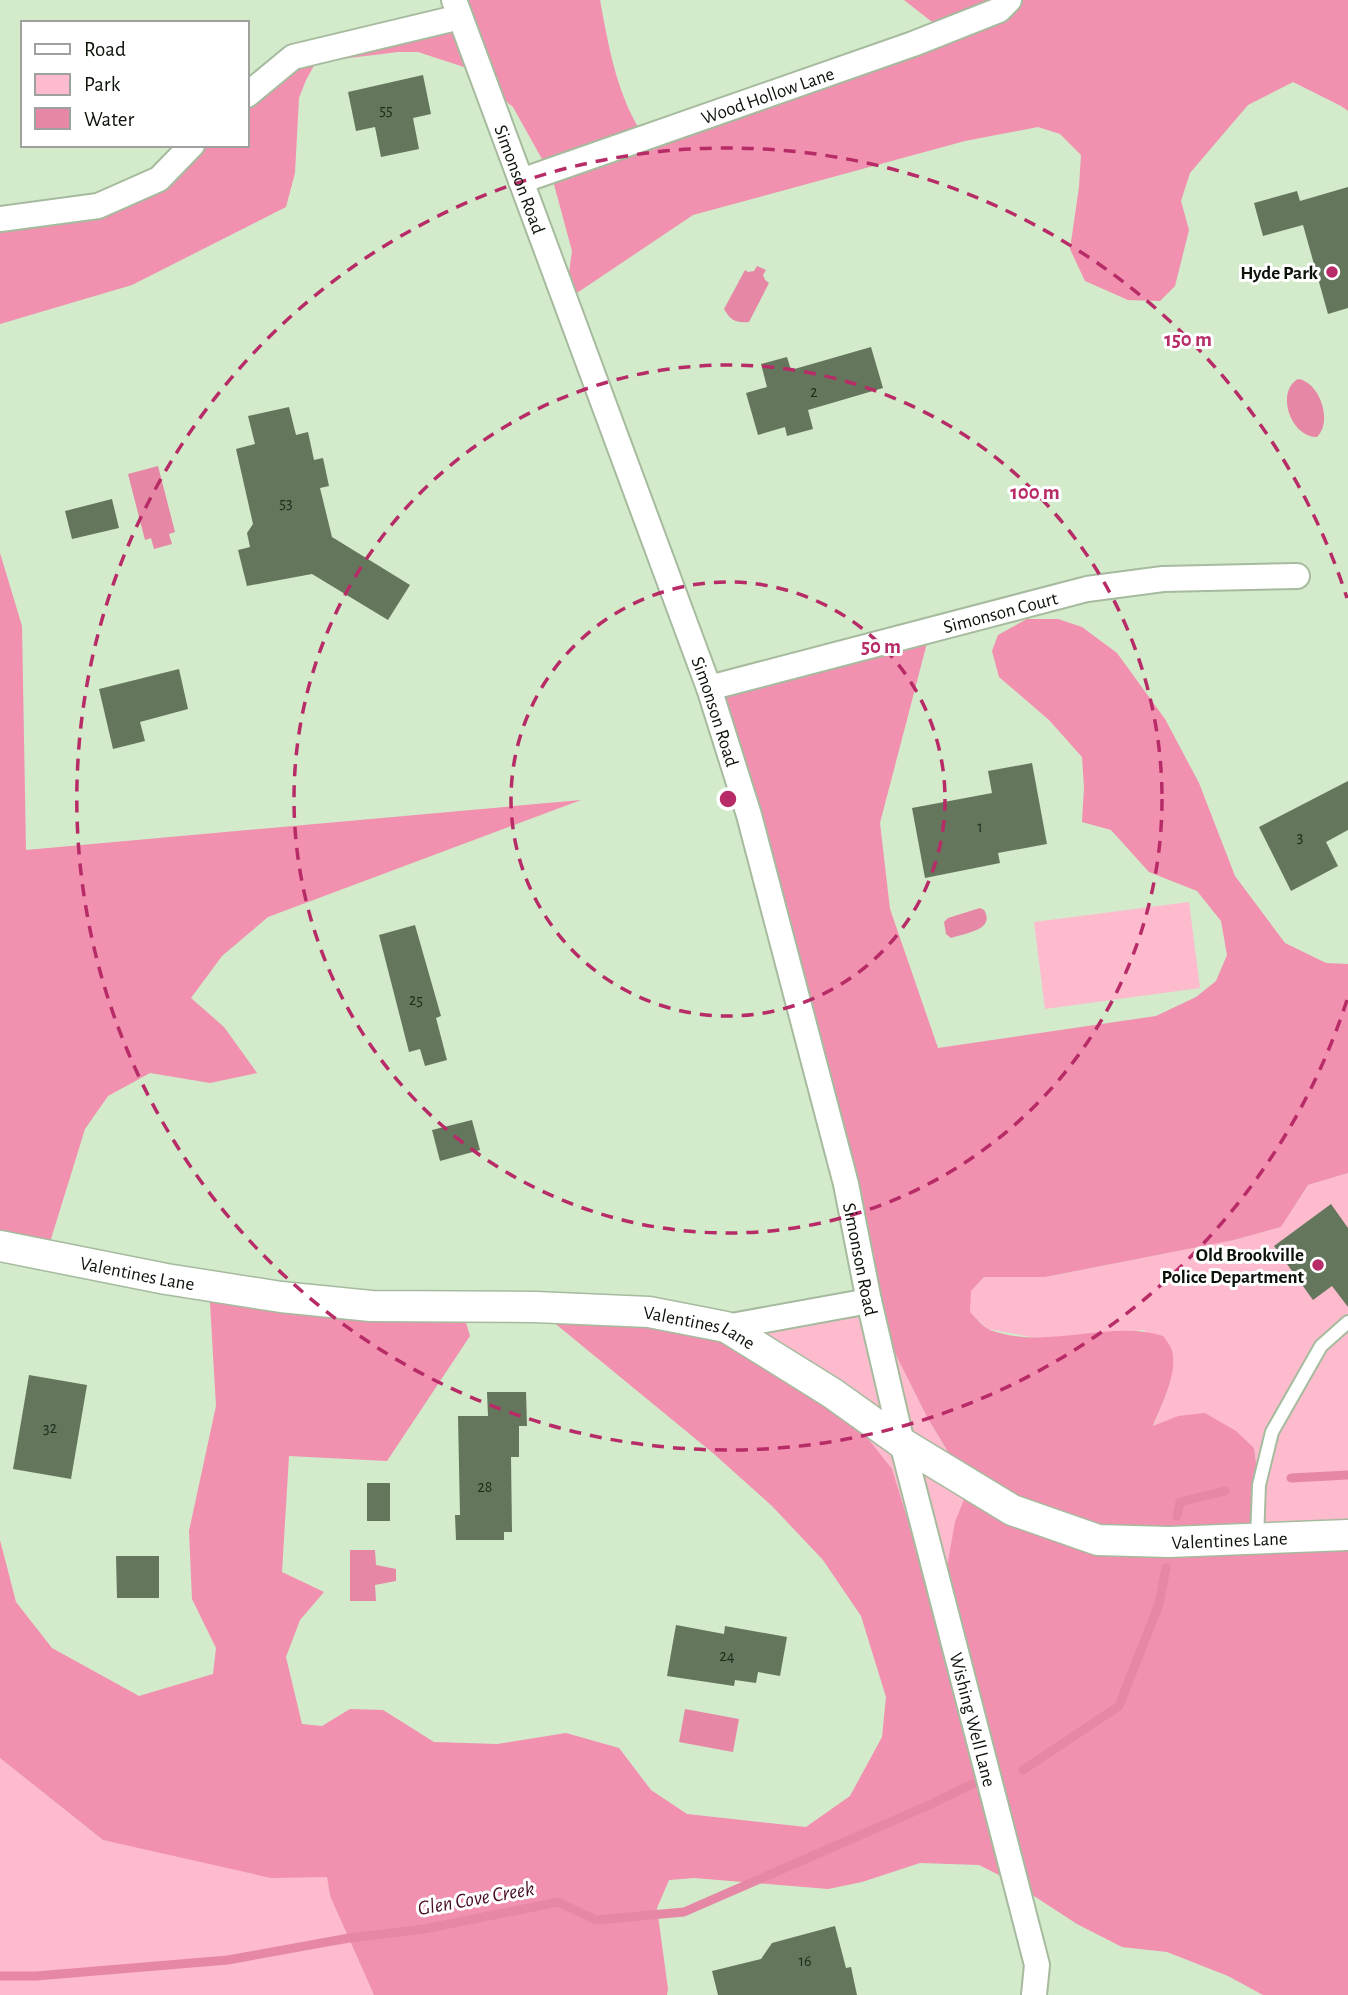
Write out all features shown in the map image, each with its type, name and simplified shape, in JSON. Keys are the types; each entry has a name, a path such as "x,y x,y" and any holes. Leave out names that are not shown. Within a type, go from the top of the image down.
{"street":[{"name":"Wood Hollow Lane","path":"521,181 913,44 999,10 1009,0"},
{"name":"Simonson Road","path":"457,9 709,688 749,815 846,1184 869,1301 902,1444"},
{"path":"248,94 293,57 457,9"},
{"path":"0,219 98,206 159,179 190,147"},
{"name":"Simonson Court","path":"709,688 1087,589 1163,579 1297,576"},
{"name":"Valentines Lane","path":"0,1247 166,1279 281,1297 371,1306 535,1307 649,1312 726,1327 832,1393 902,1444 1012,1510 1098,1540 1169,1542 1348,1535"},
{"path":"726,1327 869,1301"},
{"name":"Wishing Well Lane","path":"902,1444 1037,1965 1034,1995"}],"lane":[{"path":"1257,1539 1259,1485 1272,1432 1321,1346 1348,1322"}],"green space":[{"path":"1189,902 1200,988 1045,1009 1034,922"},
{"path":"1348,1173 1348,1535 1257,1539 1259,1485 1254,1448 1178,1416 1153,1427 1172,1369 1144,1330 1042,1339 988,1329 970,1313 970,1291 984,1277 1045,1277 1234,1240 1281,1227 1308,1185"},
{"path":"869,1301 927,1417 969,1488 938,1619 892,1469 832,1393 726,1327"},
{"path":"0,1758 103,1840 307,1876 327,1877 330,1896 374,1995 0,1995"}],"shaded area":[{"path":"466,0 600,0 618,82 638,127 941,29 904,0 1348,0 1348,111 1293,82 1248,105 1190,173 1181,201 1189,230 1175,286 1160,301 1128,300 1085,281 1070,249 1081,155 1060,134 1038,127 965,141 693,215 565,301 572,251 552,177 513,107 464,67 418,52 316,62 299,98 295,173 286,207 132,285 0,324 0,226 104,211 195,147 248,147 248,99 293,62 338,51"},
{"path":"0,553 22,626 26,850 581,800 268,917 222,956 191,998 224,1027 257,1073 210,1083 150,1073 108,1096 85,1129 46,1255 0,1246"},
{"path":"1027,619 1058,619 1082,627 1117,653 1165,719 1199,783 1235,876 1285,943 1326,963 1348,964 1348,1173 1308,1185 1281,1227 1234,1240 1045,1277 984,1277 971,1291 970,1312 987,1329 1012,1336 1056,1337 1122,1331 1163,1336 1171,1349 1173,1369 1153,1426 1178,1416 1205,1413 1236,1431 1254,1448 1259,1485 1257,1538 1348,1535 1348,1995 1263,1995 1228,1976 1167,1952 1122,1947 1077,1924 1011,1881 979,1865 920,1863 862,1882 828,1889 694,1878 669,1880 657,1908 667,1995 374,1995 330,1896 327,1877 271,1878 103,1840 0,1758 0,1540 16,1602 52,1648 139,1696 213,1674 216,1648 192,1599 189,1531 216,1406 209,1286 461,1306 470,1336 387,1461 289,1456 282,1572 324,1592 300,1620 286,1657 302,1724 322,1726 350,1709 383,1710 434,1742 497,1744 566,1733 619,1748 651,1790 687,1814 806,1827 850,1796 882,1737 886,1697 861,1616 823,1560 772,1506 714,1454 535,1307 726,1327 832,1393 892,1469 938,1618 955,1522 969,1487 927,1417 869,1301 709,688 928,639 880,823 890,909 938,1048 1156,1016 1196,997 1216,981 1227,955 1221,921 1197,891 1149,872 1111,830 1082,822 1082,757 1049,720 999,677 992,651 998,635"}],"water":[{"path":"757,266 766,270 763,275 769,283 749,322 734,320 724,309 745,270 754,271"},
{"path":"1298,379 1312,387 1322,404 1324,422 1317,437 1300,430 1289,413 1288,394 1291,385"},
{"path":"158,466 175,532 169,534 172,544 154,549 151,538 145,540 128,474"},
{"path":"980,908 987,917 983,926 951,938 946,934 944,922 948,918"},
{"path":"350,1550 375,1550 376,1565 396,1569 396,1581 375,1585 376,1601 350,1601"},
{"path":"685,1709 739,1719 733,1752 679,1742"}],"building":[{"path":"423,75 431,114 413,118 419,149 381,157 375,127 356,131 348,92"},
{"name":"Hyde Park","path":"1348,187 1348,308 1328,314 1303,225 1263,236 1254,203 1297,191 1300,201"},
{"path":"871,347 883,388 808,410 813,429 787,436 785,427 758,435 746,393 767,387 761,364 787,357 791,370"},
{"path":"289,407 296,435 308,432 314,460 323,458 329,486 320,488 332,537 410,585 388,620 312,574 247,586 238,550 250,547 247,533 253,524 236,449 255,444 248,416"},
{"path":"112,499 119,528 72,539 65,511"},
{"path":"179,669 188,709 140,722 145,741 113,749 99,689"},
{"path":"1032,763 1047,844 998,853 1000,863 925,878 912,808 992,793 988,771"},
{"path":"1348,781 1348,830 1326,842 1338,866 1291,891 1259,827"},
{"path":"415,925 441,1016 436,1018 447,1060 425,1066 420,1049 409,1052 379,935"},
{"path":"472,1120 480,1150 440,1161 432,1130"},
{"name":"Old Brookville Police Department","path":"1331,1204 1348,1228 1348,1307 1332,1286 1313,1300 1274,1246"},
{"path":"29,1375 87,1385 71,1479 13,1469"},
{"path":"487,1392 526,1392 527,1426 519,1426 519,1457 511,1457 512,1532 504,1532 504,1540 456,1540 455,1515 460,1515 458,1416 488,1416"},
{"path":"367,1483 390,1483 390,1521 367,1521"},
{"path":"116,1556 159,1556 159,1598 117,1598"},
{"path":"676,1625 724,1634 725,1626 787,1637 780,1676 758,1672 756,1683 735,1680 734,1686 667,1676"},
{"path":"835,1926 846,1968 851,1967 857,1995 718,1995 712,1971 761,1959 772,1943"}],"waterway":[{"name":"Glen Cove Creek","path":"1291,1478 1348,1475"},
{"name":"Glen Cove Creek","path":"1177,1516 1180,1502 1225,1491"},
{"name":"Glen Cove Creek","path":"1023,1770 1119,1706 1159,1604 1166,1568"},
{"name":"Glen Cove Creek","path":"0,1976 36,1976 228,1960 349,1938 424,1929 558,1902 596,1920 684,1912 972,1784"}],"place":[{"name":"Hyde Park","path":"1332,272"},
{"name":"Old Brookville Police Department","path":"1318,1265"}]}
